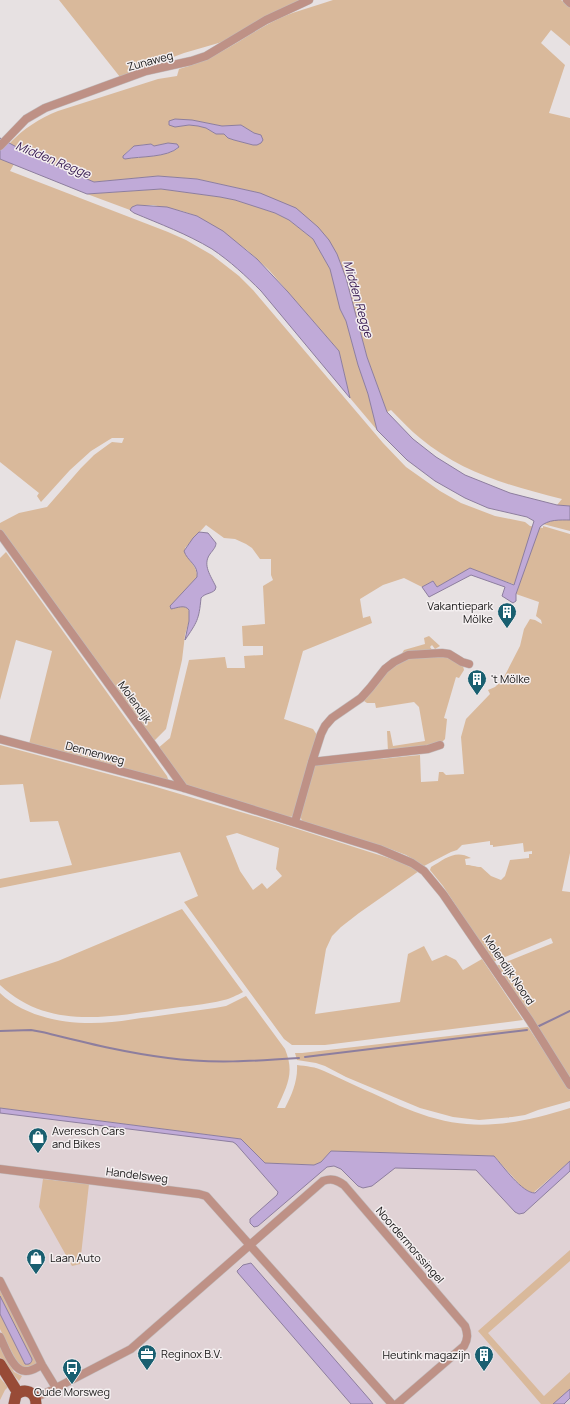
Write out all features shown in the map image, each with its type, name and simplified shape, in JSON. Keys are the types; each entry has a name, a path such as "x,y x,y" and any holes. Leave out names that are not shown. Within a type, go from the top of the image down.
{"main road":[{"path":"0,1364 18,1393"},
{"path":"14,1404 14,1398 18,1393 24,1391 29,1391 36,1401"}],"street":[{"name":"Zunaweg","path":"0,146 26,119 45,108 146,71 191,62 206,56 266,20 309,0"},
{"path":"567,0 570,3"},
{"name":"Molendijk","path":"0,534 184,788"},
{"path":"184,788 295,822 320,734 332,718 361,698 385,669 394,662 408,655 446,653 462,662 470,664"},
{"name":"Dennenweg","path":"0,739 184,788"},
{"path":"312,762 428,749 440,745"},
{"name":"Molendijk Noord","path":"295,822 380,849 412,863 424,872 448,900 570,1085"},
{"name":"Handelsweg","path":"0,1169 203,1195 209,1199 250,1244"},
{"name":"Noordermorssingel","path":"36,1401 56,1388 131,1349 323,1181 329,1179 337,1180 344,1185 465,1326 468,1333 464,1346 397,1404"},
{"path":"250,1244 392,1404"},
{"path":"0,1281 42,1365 56,1388"},
{"path":"0,1337 18,1369 26,1372 42,1365"}],"shaded area":[{"path":"59,0 303,0 222,42 184,53 120,77"},
{"path":"333,0 561,0 570,7 570,46 551,30 541,43 565,65 549,113 570,118 570,506 557,505 562,499 505,483 470,469 436,450 416,435 391,410 387,412 367,357 346,278 337,254 260,193 197,179 158,176 94,182 35,157 10,143 26,129 51,114 158,79 177,76 179,69 216,55 279,18","holes":["192,120 222,126 241,125 254,133 253,145 228,138 224,134 216,134 206,128 198,126 189,125 175,127","168,143 179,147 174,151 161,155 123,158 125,154 134,147 151,144 154,146"]},
{"path":"175,119 192,120 222,126 241,125 254,133 261,135 263,140 257,145 253,145 228,138 224,134 216,134 206,128 198,126 189,125 175,127 169,125 169,121"},
{"path":"0,138 35,157 94,182 158,176 197,179 260,193 296,208 318,227 329,240 337,254 346,278 367,357 387,412 413,439 436,457 465,475 510,493 557,505 570,506 570,520 550,521 540,527 516,594 516,601 513,603 502,596 505,587 471,575 429,597 422,587 433,581 437,587 470,568 514,585 534,521 527,517 488,508 465,498 435,481 407,460 377,430 346,321 340,309 330,269 313,239 289,220 275,213 235,200 220,197 161,189 87,194 0,159"},
{"path":"168,143 177,144 179,147 174,151 161,155 123,158 123,156 134,146 151,144 154,146"},
{"path":"0,159 14,164 10,171 168,232 186,240 212,255 239,276 253,290 383,443 406,467 440,491 461,503 495,516 525,522 530,526 543,528 543,526 570,534 570,853 562,891 570,892 570,1078 496,966 553,943 551,938 493,962 443,886 430,870 431,867 446,858 460,854 471,858 465,859 466,865 481,867 491,876 501,880 505,876 510,860 529,858 529,854 532,854 532,851 524,852 523,843 493,847 493,845 490,845 490,841 462,845 457,850 424,866 406,855 390,849 302,821 300,815 313,766 326,761 380,759 420,755 421,782 438,781 439,772 443,772 446,775 464,774 461,737 466,719 490,694 488,690 495,687 503,679 520,646 524,629 530,619 542,624 541,620 536,616 539,602 516,594 519,586 470,569 437,587 433,581 422,587 404,578 383,585 360,599 363,618 370,616 372,623 303,651 284,719 313,729 317,735 295,816 289,817 184,784 157,749 170,738 189,660 225,657 227,668 245,668 244,656 263,655 263,646 243,646 242,626 265,624 263,586 273,580 271,575 271,559 260,559 252,548 246,544 235,539 224,538 206,525 185,548 187,556 196,569 197,577 170,608 182,606 188,608 190,615 185,635 182,660 166,729 152,743 0,531 0,523 19,513 47,507 94,455 112,442 122,443 124,438 112,438 91,451 70,470 41,502 37,496 39,493 0,462"},
{"path":"161,189 235,200 275,213 289,220 313,239 330,269 340,309 346,321 377,430 350,398 339,351 269,270 247,250 197,216 182,211 153,205 137,205 132,207 130,210 87,194"},
{"path":"137,205 167,207 197,216 223,231 257,259 339,351 350,398 261,291 244,274 212,249 130,210 132,207"},
{"path":"553,520 570,520 570,531 543,524"},
{"path":"199,532 208,533 216,543 208,558 207,566 216,587 215,590 201,598 197,620 185,640 189,621 189,610 185,607 171,609 170,606 197,577 195,566 184,551"},
{"path":"6,552 167,776 169,782 29,744 52,651 16,640 0,700 0,558"},
{"path":"429,636 440,646 435,649 432,645 430,647 433,651 400,657 404,650 425,644 424,638"},
{"path":"443,654 463,666 464,670 459,678 456,677 444,718 447,719 445,739 441,743 427,747 388,752 387,731 390,731 393,746 425,741 419,707 414,702 376,708 375,703 367,703 364,701 380,678 390,668 402,660"},
{"path":"0,745 153,786 285,825 398,861 419,871 359,913 332,936 326,949 315,1014 400,1002 408,954 424,946 432,961 446,955 456,960 463,970 482,959 523,1020 325,1045 292,1045 284,1039 184,902 198,896 180,852 0,888 0,879 72,865 58,821 30,822 23,784 0,785","holes":["237,833 279,848 276,869 282,876 267,889 262,883 253,890 240,871 226,836"]},
{"path":"182,909 243,992 234,997 217,1002 122,1015 79,1017 38,1009 18,999 0,985 0,980 58,961"},
{"path":"0,993 11,1002 38,1015 68,1022 83,1023 117,1022 215,1008 226,1006 246,996 285,1049 288,1058 290,1072 287,1086 277,1108 285,1108 290,1098 294,1087 297,1065 321,1070 414,1112 440,1120 459,1123 478,1125 514,1122 551,1114 570,1108 570,1161 533,1193 523,1188 494,1156 331,1151 321,1162 314,1165 264,1163 241,1139 0,1108"},
{"path":"528,1027 570,1090 570,1101 525,1115 512,1117 479,1120 453,1117 420,1108 346,1077 325,1066 297,1060 295,1053 302,1053"},
{"path":"0,1108 241,1139 265,1163 314,1165 321,1162 331,1151 494,1156 524,1189 535,1193 570,1161 570,1171 524,1213 519,1214 515,1212 476,1170 395,1168 372,1186 363,1188 358,1186 341,1169 334,1166 327,1167 258,1226 254,1227 250,1223 250,1219 277,1195 278,1192 233,1142 0,1113"},
{"path":"0,1111 238,1141 334,1158 570,1166 570,1404 0,1404"},
{"path":"43,1179 89,1184 80,1264 72,1266 39,1207"},
{"path":"570,1250 570,1261 488,1333 544,1396 570,1372 570,1389 553,1404 541,1404 478,1331"},
{"path":"251,1263 373,1404 351,1404 238,1273 237,1271 243,1265"},
{"path":"0,1286 37,1363 27,1369 19,1366 0,1329 0,1314 25,1364 32,1359 0,1296"},
{"path":"0,1296 32,1359 31,1363 29,1364 25,1364 0,1314"},
{"path":"0,1345 14,1372 22,1376 19,1381 6,1367 0,1357"},
{"path":"0,1378 8,1387 0,1400"},
{"path":"570,1389 570,1398 564,1404 553,1404"}],"waterway":[{"path":"539,1026 570,1011"},
{"path":"0,1031 31,1030 120,1050 184,1060 233,1061 299,1058"},
{"path":"305,1057 527,1030"}],"place":[{"name":"Vakantiepark Mölke","path":"507,629"},
{"name":"'t Mölke","path":"477,696"},
{"name":"Averesch Cars and Bikes","path":"38,1154"},
{"name":"Laan Auto","path":"36,1275"},
{"name":"Reginox B.V.","path":"147,1371"},
{"name":"Heutink magazijn","path":"484,1372"},
{"name":"Oude Morsweg","path":"72,1385"}],"water label":[{"name":"Midden Regge","path":"53,160"},
{"name":"Midden Regge","path":"358,299"}]}
